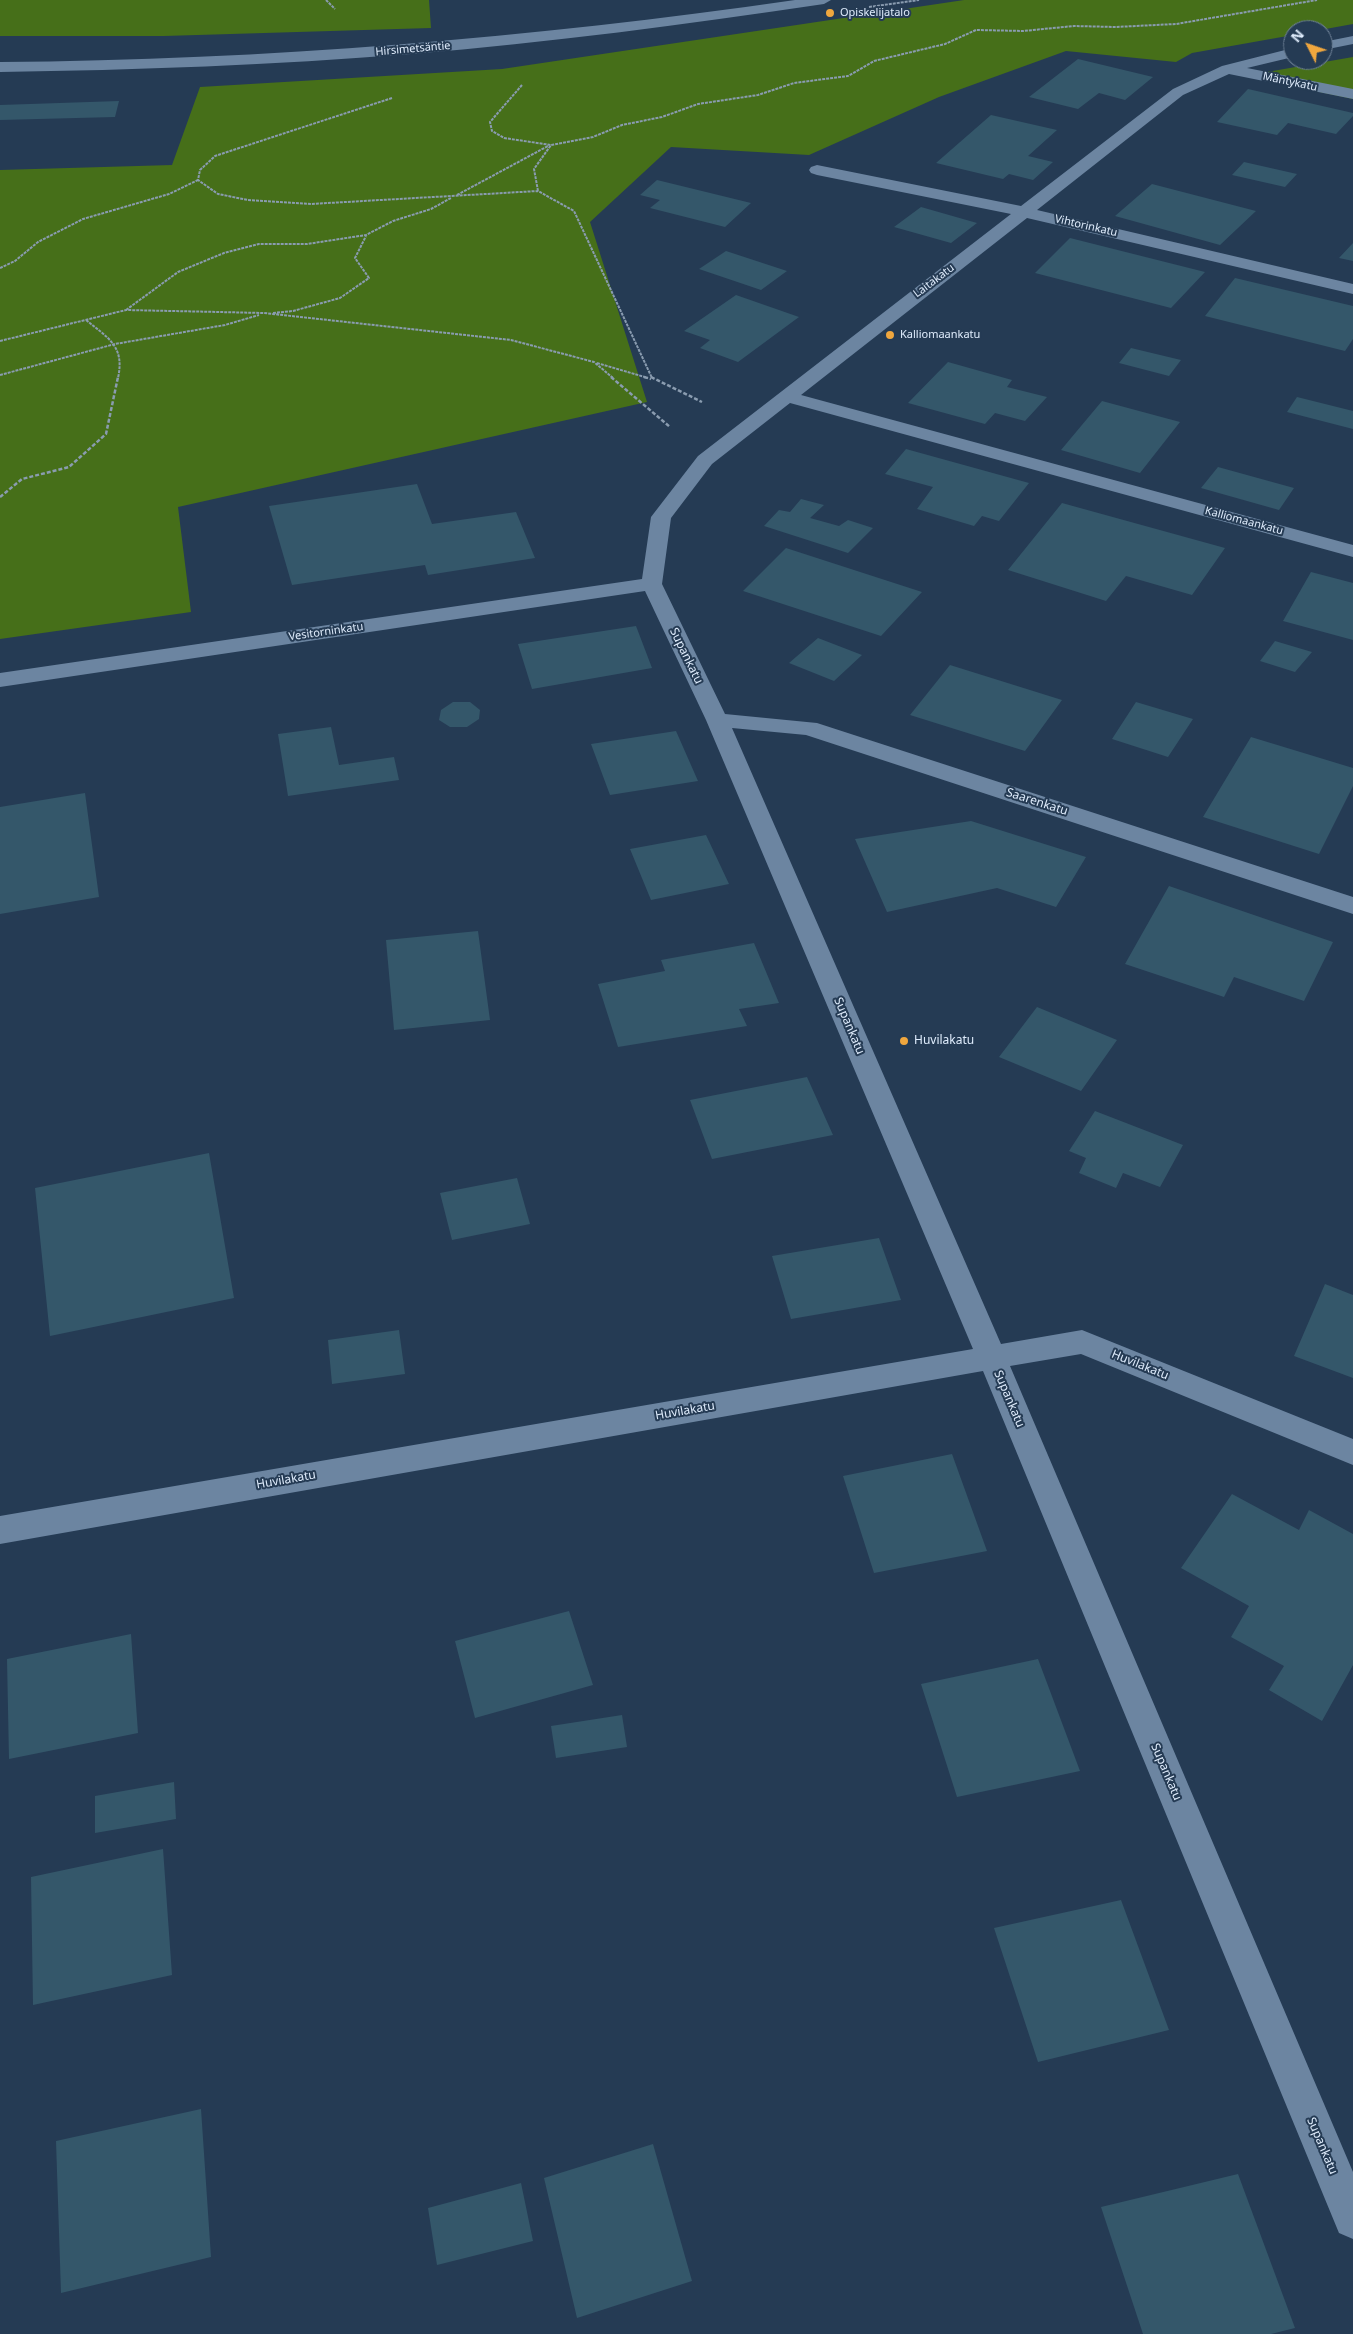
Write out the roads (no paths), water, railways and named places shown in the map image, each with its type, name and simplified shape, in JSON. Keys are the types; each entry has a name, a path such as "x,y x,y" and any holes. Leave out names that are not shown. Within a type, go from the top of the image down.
{"street":[{"name":"Hirsimetsäntie","path":"0,67 110,67 330,56 543,38 824,0"},
{"path":"1333,44 1353,40"},
{"name":"Laitakatu","path":"652,584 661,516 705,460 788,398 885,318 1025,212 1178,92 1227,69 1283,55"},
{"name":"Mäntykatu","path":"1227,69 1353,94"},
{"name":"Vihtorinkatu","path":"817,170 1025,212 1353,289"},
{"name":"Kalliomaankatu","path":"788,398 1353,551"},
{"name":"Vesitorninkatu","path":"0,680 652,584"},
{"name":"Supankatu","path":"652,584 718,720 992,1358 1353,2219"},
{"name":"Saarenkatu","path":"718,720 809,728 1353,906"},
{"name":"Huvilakatu","path":"0,1530 1082,1342 1353,1452"}],"place":[{"name":"Opiskelijatalo","path":"830,13"},
{"name":"Kalliomaankatu","path":"890,335"},
{"name":"Huvilakatu","path":"904,1041"}]}
